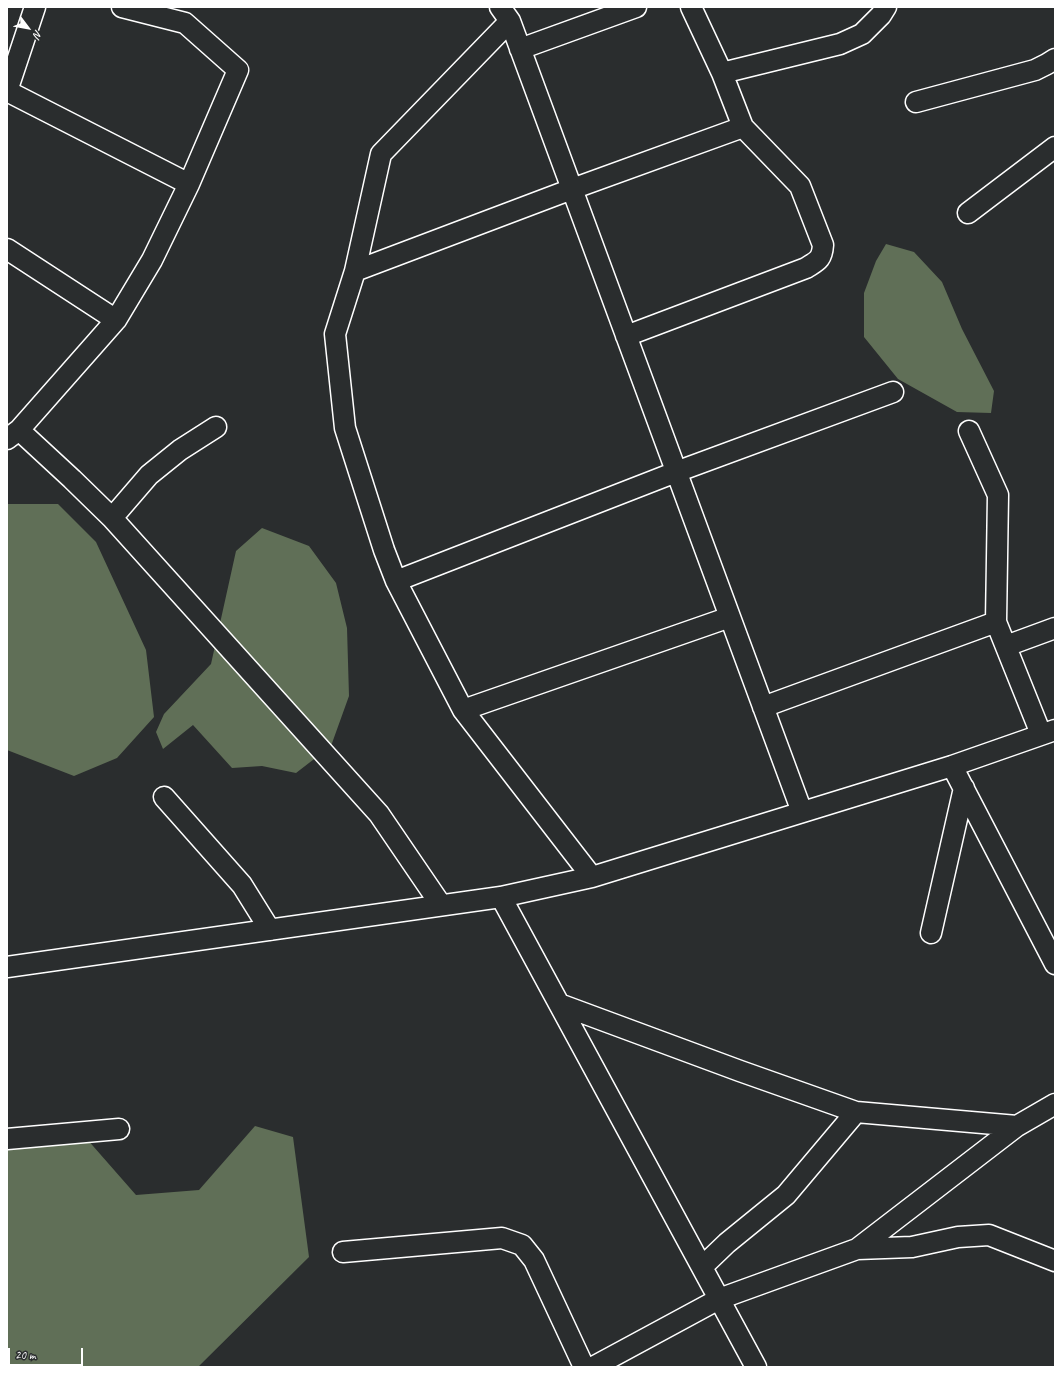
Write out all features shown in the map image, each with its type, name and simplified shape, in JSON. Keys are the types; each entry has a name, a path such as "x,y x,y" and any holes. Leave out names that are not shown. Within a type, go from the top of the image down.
{"street":[{"path":"35,7 13,54 7,91 188,184"},
{"path":"122,7 185,23 238,70 188,184 152,260 116,320 13,435 72,479 112,518 379,814 441,905"},
{"path":"520,49 636,7"},
{"path":"626,336 806,268 819,259 822,253 823,245 800,186 743,127 722,73 691,7"},
{"path":"722,73 840,44 862,34 881,15 886,7"},
{"path":"592,877 463,710 396,581 384,550 345,428 335,334 355,270 382,154 505,14 520,49 802,812"},
{"path":"916,102 1035,70 1055,59"},
{"path":"355,270 743,127"},
{"path":"968,213 1055,147"},
{"path":"7,249 116,320"},
{"path":"396,581 676,472 893,392"},
{"path":"112,518 149,475 180,450 216,427"},
{"path":"7,968 501,897 592,877 952,766 1048,732 1006,646 996,622 998,495 969,431"},
{"path":"463,710 730,616"},
{"path":"762,707 996,622"},
{"path":"1006,646 1055,628"},
{"path":"952,766 1055,964"},
{"path":"931,933 964,788"},
{"path":"164,797 242,885 270,930"},
{"path":"501,897 756,1367"},
{"path":"559,1004 732,1069 856,1112 1017,1126"},
{"path":"593,1367 719,1299 857,1249 1017,1126 1055,1104"},
{"path":"702,1267 727,1243 786,1195 856,1112"},
{"path":"7,1138 119,1129"},
{"path":"857,1249 912,1247 958,1236 989,1235 1055,1261"},
{"path":"343,1252 502,1238 522,1246 534,1260 584,1367"}],"green space":[{"path":"886,244 914,252 942,282 962,329 994,391 991,413 957,412 898,379 864,337 864,293 876,261"},
{"path":"7,504 58,504 96,542 146,650 154,717 117,758 74,776 7,750"},
{"path":"262,528 309,546 336,583 347,628 349,696 331,746 296,773 262,766 232,768 193,725 163,749 156,732 164,714 211,664 236,551"},
{"path":"72,1122 136,1195 199,1190 255,1126 293,1137 309,1257 198,1367 7,1367 7,1134"}]}
